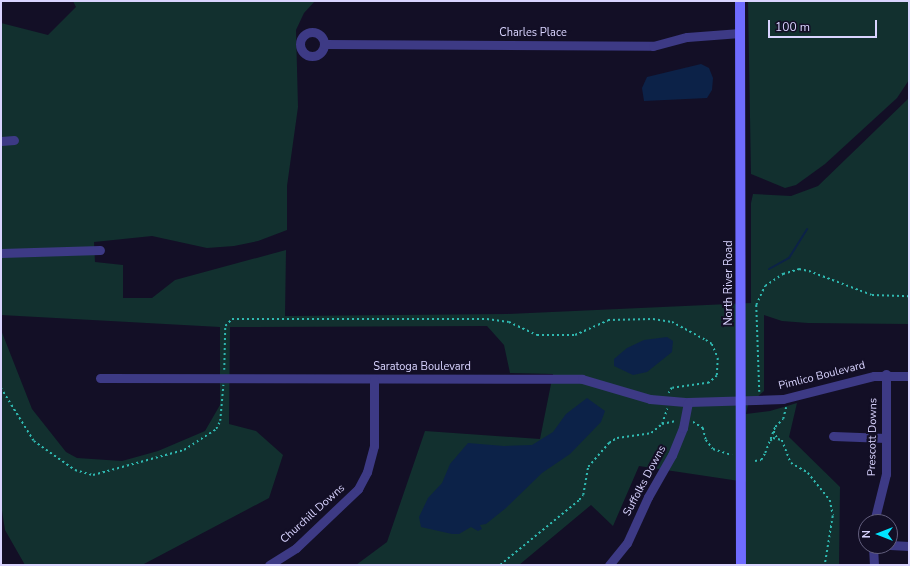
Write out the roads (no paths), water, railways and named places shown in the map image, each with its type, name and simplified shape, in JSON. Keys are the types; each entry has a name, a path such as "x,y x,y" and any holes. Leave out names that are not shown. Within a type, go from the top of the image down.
{"street":[{"name":"North River Road","path":"740,1 741,565"},
{"name":"Charles Place","path":"324,44 653,46 687,37 740,33"},
{"path":"1,141 14,140"},
{"path":"1,252 100,250"},
{"name":"Pimlico Boulevard","path":"741,401 786,399 886,374 909,376"},
{"name":"Prescott Downs","path":"876,514 885,480 886,374"},
{"name":"Saratoga Boulevard","path":"100,378 374,380 582,379 603,383 639,397 669,402 741,401"},
{"name":"Churchill Downs","path":"269,565 296,548 358,489 367,472 374,446 374,380"},
{"name":"Suffolks Downs","path":"609,565 627,543 648,497 679,440 688,402"},
{"path":"833,436 886,438"},
{"path":"898,545 909,546"},
{"path":"873,554 874,565"}],"water":[{"path":"701,64 709,68 713,78 712,90 707,98 644,101 642,88 647,77"},
{"path":"667,337 673,341 672,352 647,372 633,375 614,366 614,359 627,348 644,340"},
{"path":"587,398 605,411 601,422 570,454 542,473 506,508 486,524 480,525 482,529 478,531 471,527 459,534 452,534 421,527 419,517 428,498 442,483 450,464 468,443 504,446 532,445 553,432 566,414"}],"waterway":[{"path":"769,269 789,258 807,229"}]}
